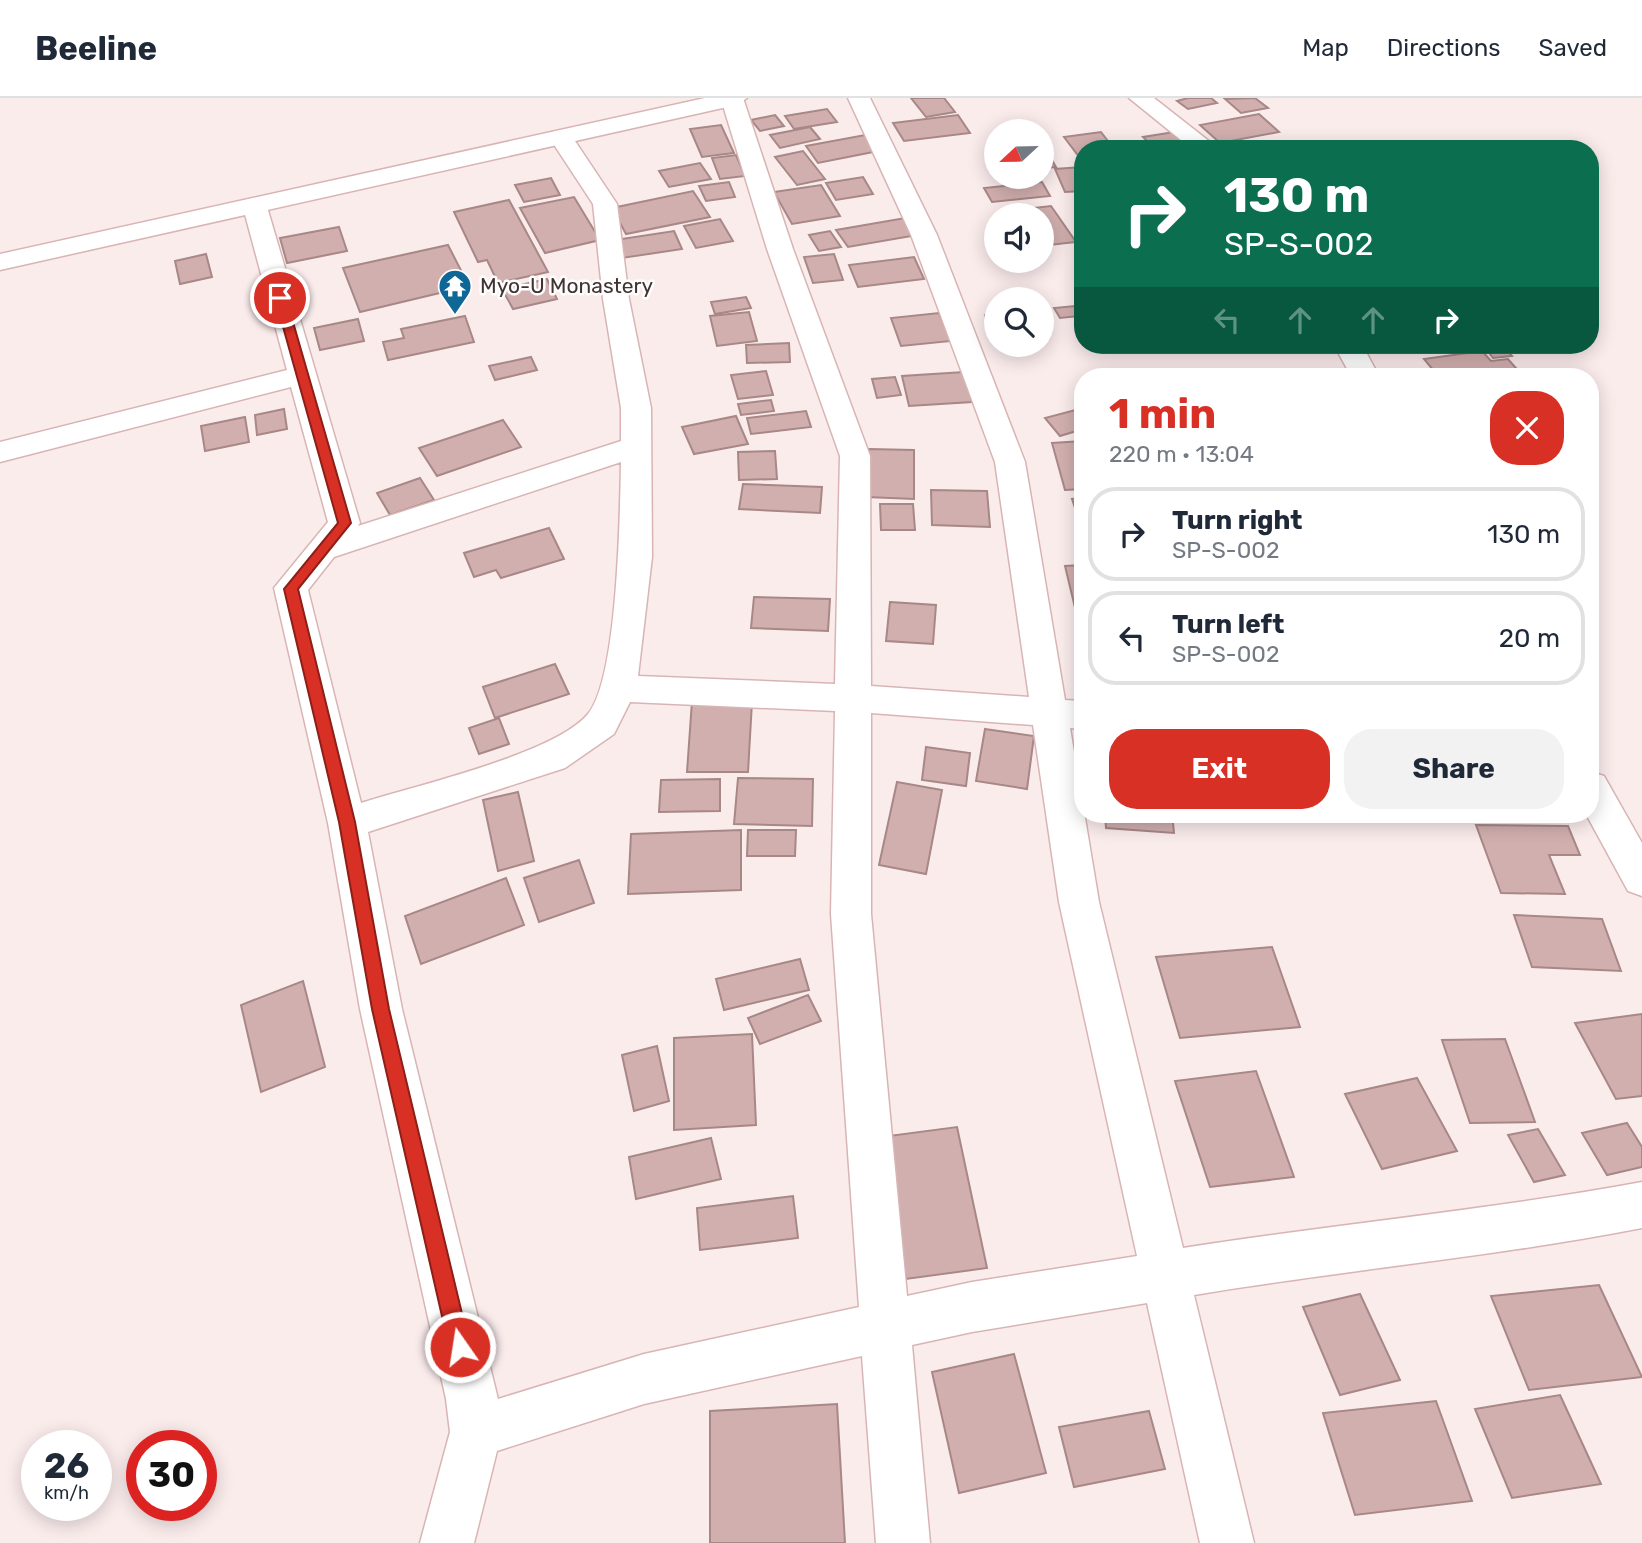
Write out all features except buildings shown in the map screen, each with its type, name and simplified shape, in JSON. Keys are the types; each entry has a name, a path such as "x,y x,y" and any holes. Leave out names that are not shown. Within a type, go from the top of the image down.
{"main road":[{"path":"0,262 734,98 780,249 855,456 851,914 903,1543"},
{"path":"859,98 924,235 1010,462 1066,713 1079,902 1227,1543"},
{"path":"1140,98 1195,140"},
{"path":"347,822 552,758 601,724 619,688 636,557 636,408 616,299 605,204 561,136"},
{"path":"255,207 344,523 291,589 347,822 381,1009 472,1399 476,1432 447,1543"},
{"path":"0,452 303,375"},
{"path":"323,549 638,446"},
{"path":"619,688 853,698 1066,713"},
{"path":"1599,801 1642,879"},
{"path":"476,1432 644,1379 972,1307 1322,1251 1531,1226 1642,1205"}],"place":[{"name":"Myo-U Monastery","path":"455,316"}],"route":[{"path":"280,298 344,523 291,589 347,822 381,1009 460,1347"}]}
